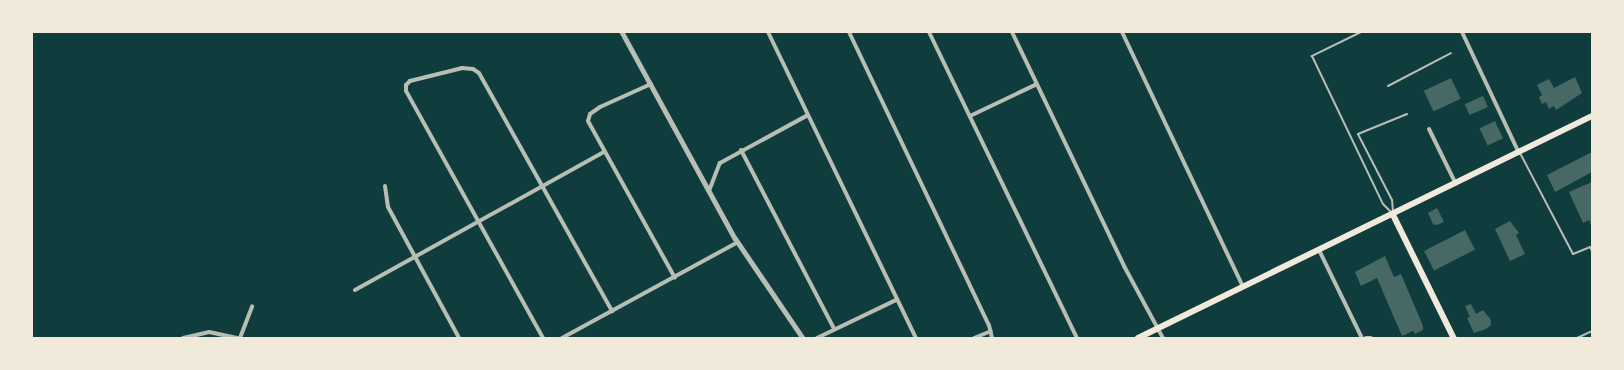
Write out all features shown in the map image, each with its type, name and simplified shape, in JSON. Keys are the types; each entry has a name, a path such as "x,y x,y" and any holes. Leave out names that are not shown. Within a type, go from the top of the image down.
{"highway":[{"path":"1138,338 1520,153 1592,116"}],"main road":[{"path":"1393,214 1454,338"}],"street":[{"path":"622,32 738,242 803,338"},
{"path":"768,32 896,300 916,338"},
{"path":"849,32 991,332 992,338"},
{"path":"929,32 1077,338"},
{"path":"1012,32 1124,266 1163,338"},
{"path":"1122,32 1243,287"},
{"path":"1462,32 1520,153"},
{"path":"543,338 477,222 406,91 406,85 410,81 462,68 473,69 487,86 612,311"},
{"path":"651,84 600,107 588,115 588,121 675,278"},
{"path":"970,116 1037,84"},
{"path":"709,191 720,163 741,150 808,115"},
{"path":"1429,129 1456,184"},
{"path":"741,150 834,329"},
{"path":"354,290 604,152"},
{"path":"385,186 388,207 459,338"},
{"path":"562,338 675,278 738,242"},
{"path":"1319,250 1362,338"},
{"path":"817,338 896,300"},
{"path":"183,338 209,332 239,338 252,306"},
{"path":"974,338 991,332"},
{"path":"1366,338 1371,338"}],"lane":[{"path":"1361,32 1312,56 1382,204 1393,214"},
{"path":"1388,86 1451,53"},
{"path":"1393,214 1392,200 1358,134 1407,114"},
{"path":"1520,153 1573,254 1590,247 1592,251"},
{"path":"1577,338 1592,331"}],"building":[{"path":"1575,77 1582,93 1556,110 1554,106 1549,109 1546,102 1542,104 1539,97 1542,95 1537,85 1549,79 1554,88"},
{"path":"1451,78 1461,99 1434,112 1424,91"},
{"path":"1483,96 1488,107 1470,115 1465,104"},
{"path":"1495,121 1503,138 1488,145 1480,128"},
{"path":"1592,152 1592,172 1555,192 1547,175"},
{"path":"1592,182 1592,227 1589,220 1583,223 1569,192"},
{"path":"1437,208 1444,222 1437,225 1433,224 1428,213"},
{"path":"1510,221 1519,233 1516,235 1525,254 1510,261 1495,229"},
{"path":"1465,230 1475,250 1434,270 1424,251"},
{"path":"1385,256 1394,277 1401,274 1423,326 1423,330 1415,334 1413,331 1402,336 1377,278 1361,286 1355,272"},
{"path":"1471,304 1476,314 1483,310 1491,320 1491,325 1486,329 1474,333 1467,318 1470,317 1465,306"}]}
